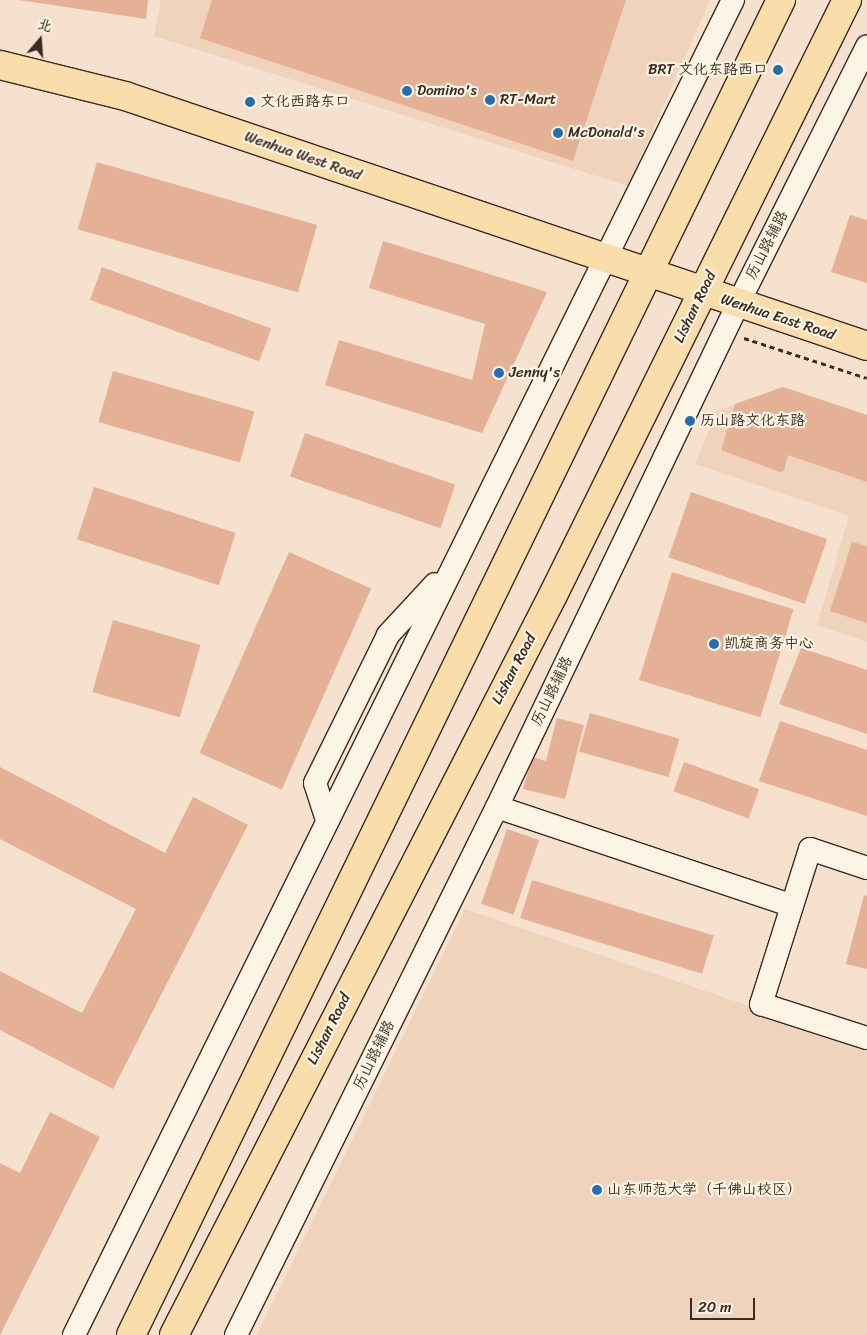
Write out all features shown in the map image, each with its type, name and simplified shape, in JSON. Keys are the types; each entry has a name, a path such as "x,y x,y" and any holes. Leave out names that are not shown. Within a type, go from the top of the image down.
{"main road":[{"path":"131,1335 651,271 781,0"},
{"name":"Lishan Road","path":"174,1335 553,595 847,0"},
{"name":"Wenhua West Road","path":"0,65 125,96 604,257"},
{"name":"Wenhua East Road","path":"604,257 651,271 703,292 867,346"}],"street":[{"path":"74,1335 732,0"},
{"name":"历山路辅路","path":"236,1335 496,807 724,332 867,46"},
{"path":"496,807 790,905"},
{"path":"867,868 810,849 790,905 761,1004 867,1038"}],"path":[{"path":"724,332 867,378"}],"shaded area":[{"name":"RT-Mart","path":"161,0 710,0 628,186 154,36"},
{"path":"783,387 867,415 867,642 817,625 849,516 695,464 717,411"},
{"name":"山东师范大学（千佛山校区）","path":"465,909 867,1046 867,1335 257,1335"}],"building":[{"path":"19,0 148,0 146,19"},
{"name":"RT-Mart","path":"212,0 626,0 573,161 200,38"},
{"path":"97,162 317,225 298,292 78,229"},
{"path":"850,215 867,220 867,283 831,272"},
{"path":"383,241 547,292 482,433 325,385 339,340 472,380 485,324 369,288"},
{"path":"102,267 271,329 259,361 90,300"},
{"path":"113,371 254,412 240,462 98,422"},
{"path":"783,387 867,415 867,482 788,455 784,471 780,472 721,450 735,404"},
{"path":"305,433 455,485 440,528 290,476"},
{"path":"94,487 236,533 219,585 77,539"},
{"name":"凯旋商务中心","path":"691,492 827,539 805,604 669,557"},
{"path":"852,542 867,546 867,623 830,611"},
{"path":"289,552 371,589 282,790 200,753"},
{"name":"凯旋商务中心","path":"672,572 793,609 760,717 639,680"},
{"path":"113,620 200,645 180,717 92,692"},
{"path":"801,648 867,670 867,734 779,704"},
{"path":"590,713 679,739 668,777 579,751"},
{"path":"557,718 584,725 565,799 523,789 532,757 546,761"},
{"path":"780,721 867,750 867,816 759,781"},
{"path":"684,762 759,789 749,818 673,791"},
{"path":"0,767 165,853 193,797 248,825 113,1089 0,1030 0,971 82,1013 136,909 0,839"},
{"path":"507,829 539,840 513,915 481,904"},
{"path":"532,880 714,936 702,974 520,918"},
{"path":"864,895 867,896 867,969 846,964"},
{"path":"50,1112 100,1137 0,1335 0,1163 20,1173"}],"place":[{"name":"BRT 文化东路西口","path":"778,70"},
{"name":"Domino's","path":"407,91"},
{"name":"RT-Mart","path":"490,100"},
{"name":"文化西路东口","path":"250,102"},
{"name":"McDonald's","path":"558,133"},
{"name":"Jenny's","path":"499,373"},
{"name":"历山路文化东路","path":"690,421"},
{"name":"凯旋商务中心","path":"714,644"},
{"name":"山东师范大学（千佛山校区）","path":"597,1190"}]}
